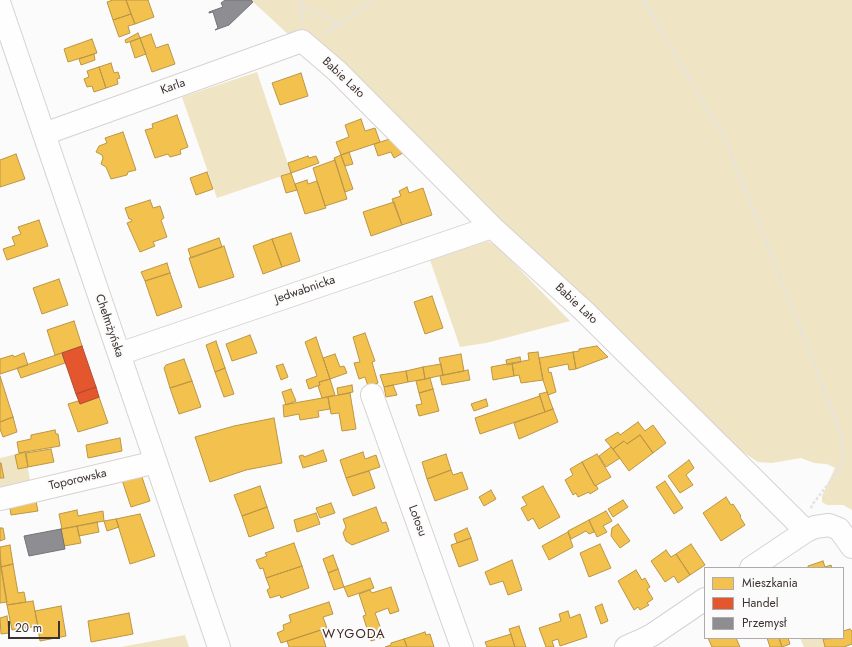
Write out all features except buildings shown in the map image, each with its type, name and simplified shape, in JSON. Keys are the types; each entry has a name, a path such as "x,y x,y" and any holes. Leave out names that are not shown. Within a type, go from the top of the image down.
{"street":[{"name":"Chełmżyńska","path":"0,6 218,647"},
{"name":"Babie Lato","path":"302,41 337,71 492,227 584,311 806,531"},
{"name":"Karla","path":"44,134 302,41"},
{"name":"Jedwabnicka","path":"119,354 492,227"},
{"name":"Lotosu","path":"372,395 462,647"},
{"name":"Toporowska","path":"0,499 156,462"},
{"path":"752,567 806,531 815,527 834,526 839,529 852,547"},
{"path":"626,647 647,638 704,600"}],"path":[{"path":"302,41 317,38 374,0"},
{"path":"643,0 725,139 840,432 843,453 842,466 812,505 806,531"},
{"path":"302,6 339,24"}],"shaded area":[{"path":"251,0 852,0 852,510 843,505 827,505 822,502 822,496 835,468 827,464 814,463 801,458 772,463 758,462 735,447"},
{"path":"257,72 291,173 217,198 182,97"},
{"path":"488,241 499,248 570,321 486,343 460,347 430,260"},
{"path":"25,452 31,486 0,493 0,458"},
{"path":"185,635 189,647 121,647"},
{"path":"800,639 822,639 825,647 804,647"}],"district":[{"name":"WYGODA","path":"354,635"}]}
